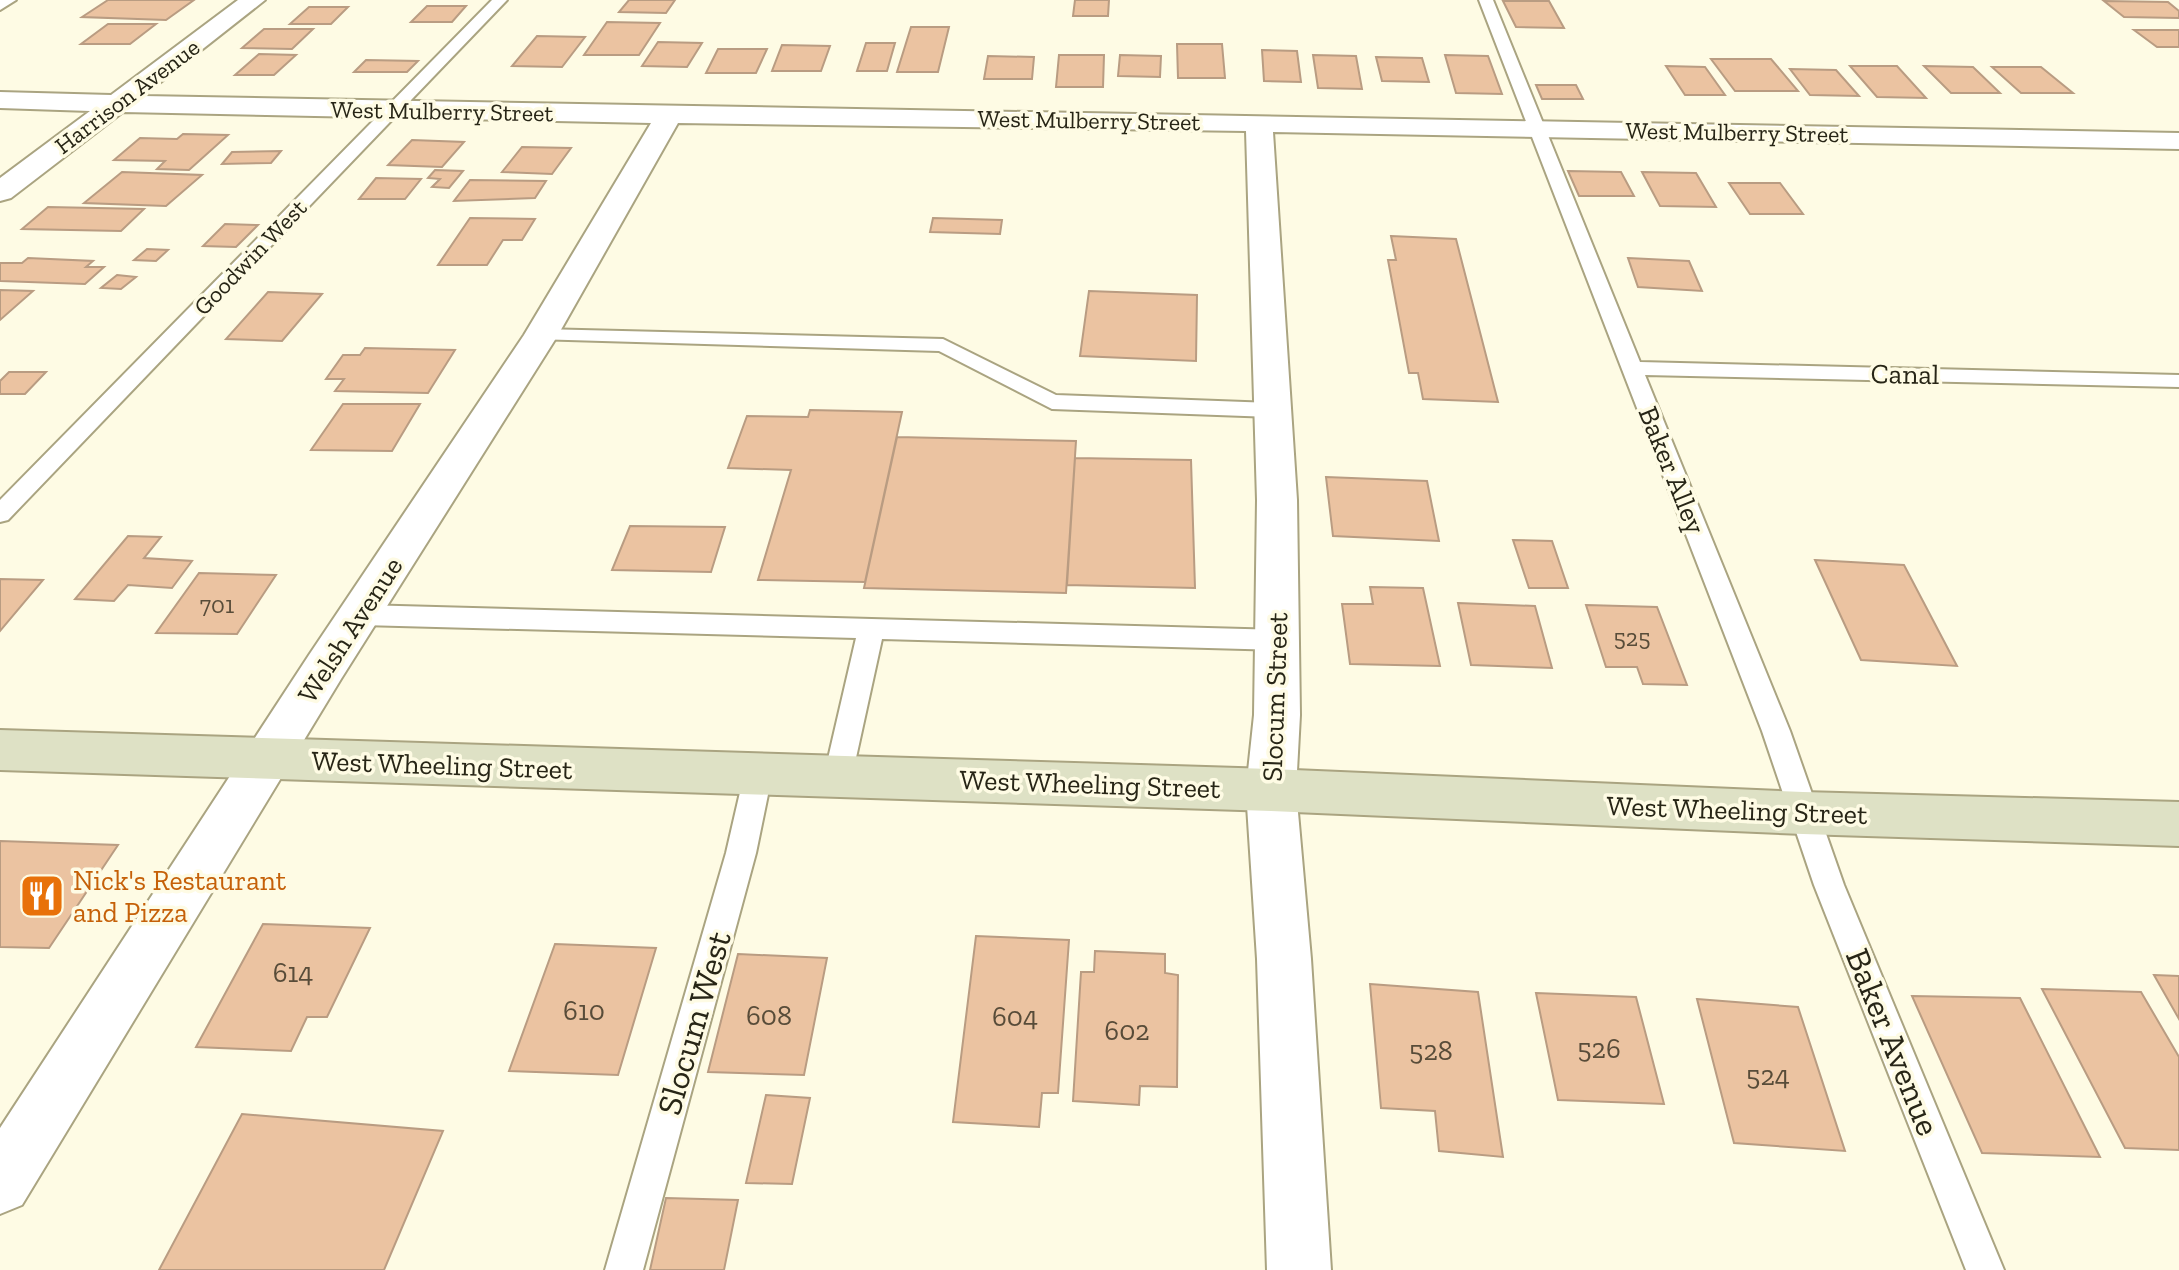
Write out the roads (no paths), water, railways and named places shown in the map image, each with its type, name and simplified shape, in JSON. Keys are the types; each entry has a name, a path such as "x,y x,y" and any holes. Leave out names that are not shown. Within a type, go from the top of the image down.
{"street":[{"name":"Harrison Avenue","path":"0,192 253,0"},
{"name":"West Mulberry Street","path":"0,100 392,111 1259,123 2179,141"},
{"name":"Welsh Avenue","path":"0,1183 267,759 541,335 669,115"},
{"name":"Slocum Street","path":"1259,123 1273,410 1279,640 1271,790 1284,959 1299,1270"},
{"name":"West Wheeling Street","path":"0,750 1271,790 1803,813 2179,824"}],"lane":[{"path":"0,6 9,0"},
{"name":"Goodwin West","path":"0,514 500,0"},
{"path":"1486,0 1536,128"},
{"name":"Baker Alley","path":"1536,128 1776,731 1803,813"},
{"path":"541,335 943,345 1052,402 1273,410"},
{"name":"Canal","path":"1631,368 2179,381"},
{"path":"362,615 1279,640"},
{"path":"838,776 871,628"},
{"name":"Slocum West","path":"624,1270 737,868 758,775"},
{"name":"Baker Avenue","path":"1803,813 1985,1270"}],"place":[{"name":"Nick's Restaurant and Pizza","path":"42,896"}]}
